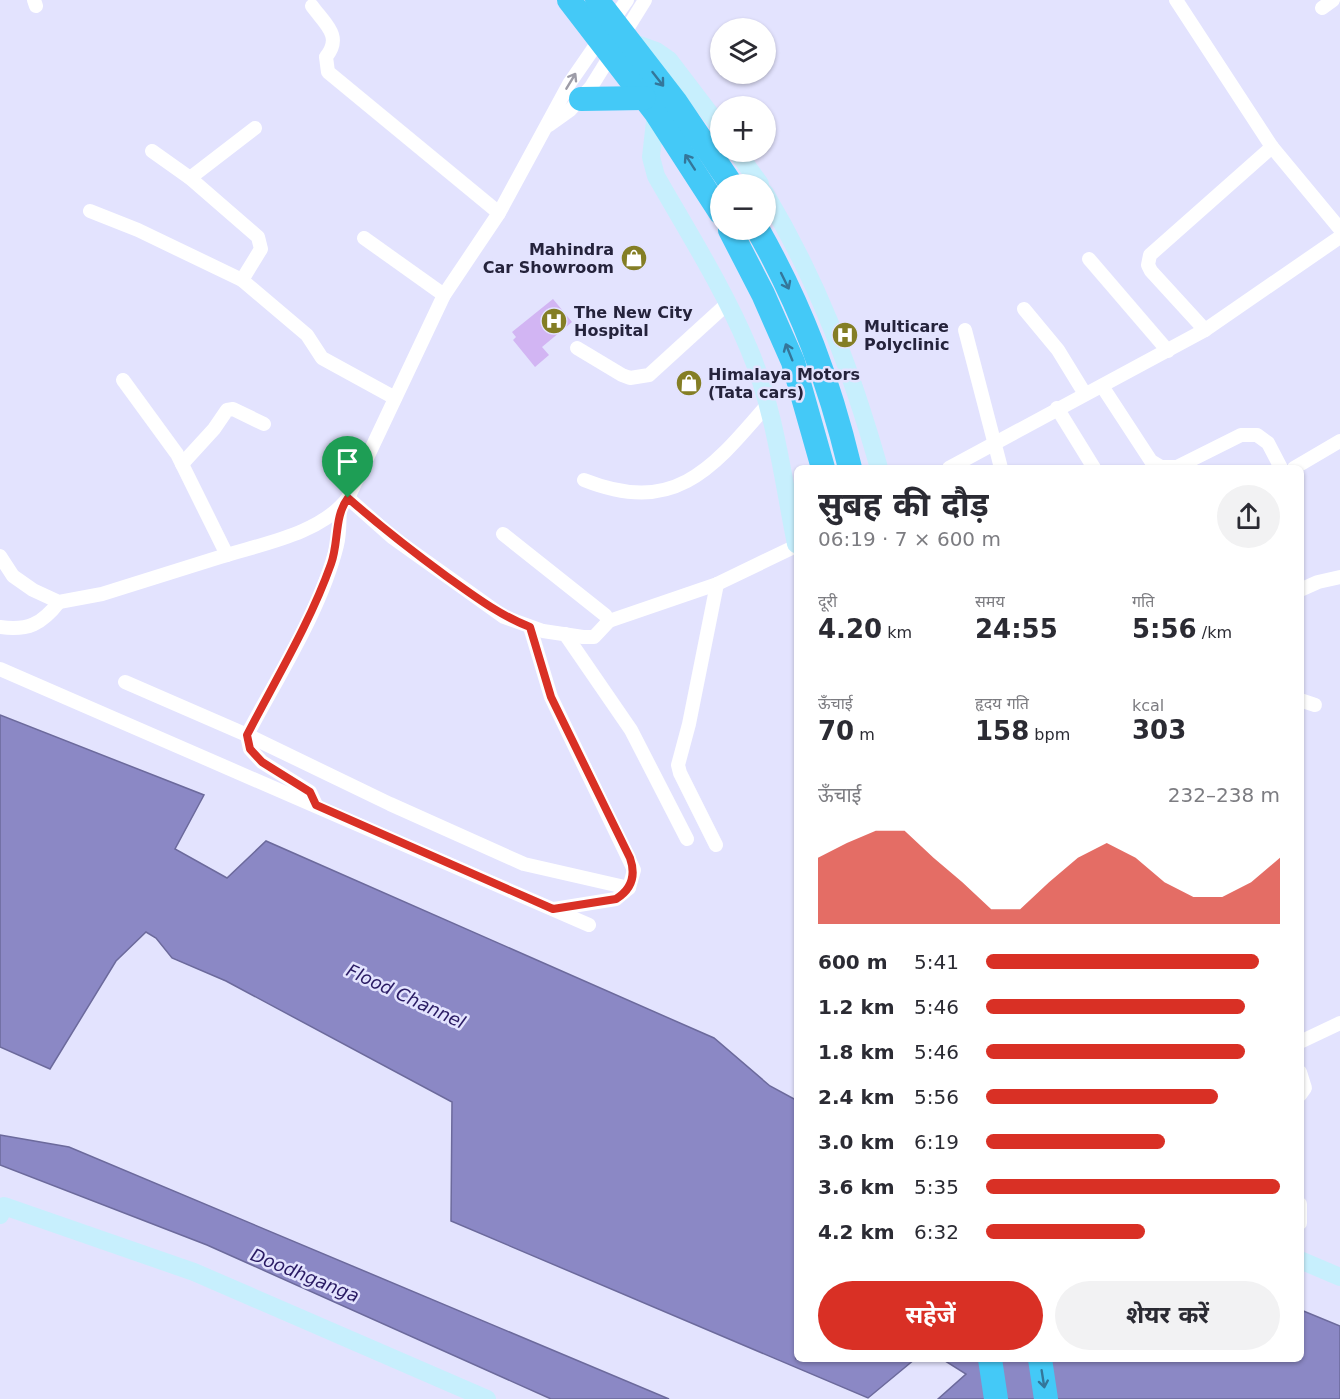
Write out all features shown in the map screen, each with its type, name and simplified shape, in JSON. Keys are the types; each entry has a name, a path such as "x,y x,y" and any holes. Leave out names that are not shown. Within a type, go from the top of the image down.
{"highway":[{"path":"569,0 615,38 675,101 724,174"},
{"path":"597,0 650,105 710,197"},
{"path":"581,99 650,105"},
{"path":"735,240 794,362 822,465"},
{"path":"763,240 784,278 818,356 849,465"},
{"path":"990,1362 996,1399"},
{"path":"1040,1362 1046,1399"}],"main road":[{"path":"615,38 656,51 669,60 710,114"},
{"path":"650,105 651,157 656,176 728,303 750,350 768,404 794,535"},
{"path":"776,213 800,257 840,343 878,465"},
{"path":"1,1208 194,1272 487,1399"},
{"path":"1304,1262 1340,1277"}],"street":[{"path":"548,126 581,99 615,38 627,0"},
{"path":"316,805 310,792 262,762 250,749 247,735 309,617 338,543 344,503 444,295 499,213 569,84 615,38 645,0"},
{"path":"1176,0 1272,147 1340,229"},
{"path":"312,6 334,36 333,48 326,57 328,72 499,213"},
{"path":"190,178 255,128"},
{"path":"1205,330 1151,271 1148,265 1150,255 1272,147"},
{"path":"152,151 190,178 258,237 261,249 242,280"},
{"path":"90,211 138,230 242,280 308,334 322,358 395,398"},
{"path":"955,465 1205,330 1340,237"},
{"path":"364,238 444,295"},
{"path":"1089,259 1168,351"},
{"path":"577,348 630,378 649,375 728,303"},
{"path":"1024,309 1058,350 1085,394"},
{"path":"965,330 1000,465"},
{"path":"123,380 182,464 227,555"},
{"path":"1102,386 1151,461 1158,465"},
{"path":"584,480 604,488 628,493 647,494 677,487 718,459 768,404"},
{"path":"1057,408 1092,465"},
{"path":"182,464 214,429 227,410 233,409 264,424"},
{"path":"1181,465 1241,435 1257,435 1268,443 1279,465"},
{"path":"1299,465 1340,441"},
{"path":"0,556 13,576 33,590 59,602 102,594 274,541 320,522 344,503"},
{"path":"344,503 504,617 530,627 594,637 609,621 717,584 794,546"},
{"path":"503,534 597,608 609,621"},
{"path":"1304,588 1340,577"},
{"path":"716,845 678,765 689,724 717,584"},
{"path":"0,627 19,629 36,624 59,602"},
{"path":"530,627 551,697 634,870 629,888 616,899 553,909"},
{"path":"565,634 631,730 687,839"},
{"path":"0,669 589,925"},
{"path":"125,682 247,735 390,804 524,864 629,888"},
{"path":"1304,701 1315,705"},
{"path":"1304,1040 1340,1023"}],"water":[{"name":"Flood Channel","path":"0,715 204,795 175,849 227,878 266,841 714,1038 770,1086 794,1099 794,1362 911,1362 868,1398 451,1221 452,1102 226,981 172,958 156,938 146,932 116,961 50,1069 0,1047"},
{"name":"Doodhganga","path":"0,1135 69,1147 669,1399 551,1399 207,1245 0,1165"},
{"path":"1304,1311 1340,1326 1340,1399 938,1399 966,1374 947,1362 1304,1362"}],"building":[{"path":"553,299 572,322 542,347 549,355 535,367 513,340 516,337 512,332"}],"place":[{"name":"Mahindra Car Showroom","path":"634,258"},
{"name":"The New City Hospital","path":"554,321"},
{"name":"Multicare Polyclinic","path":"845,335"},
{"name":"Himalaya Motors (Tata cars)","path":"689,383"}],"route":[{"path":"348,498 392,537 486,605 504,617 530,627 551,697 630,858 634,870 629,888 623,895 616,899 553,909 316,805 310,792 262,762 250,749 247,735 309,617 331,565 338,543 340,508 348,498"}]}
